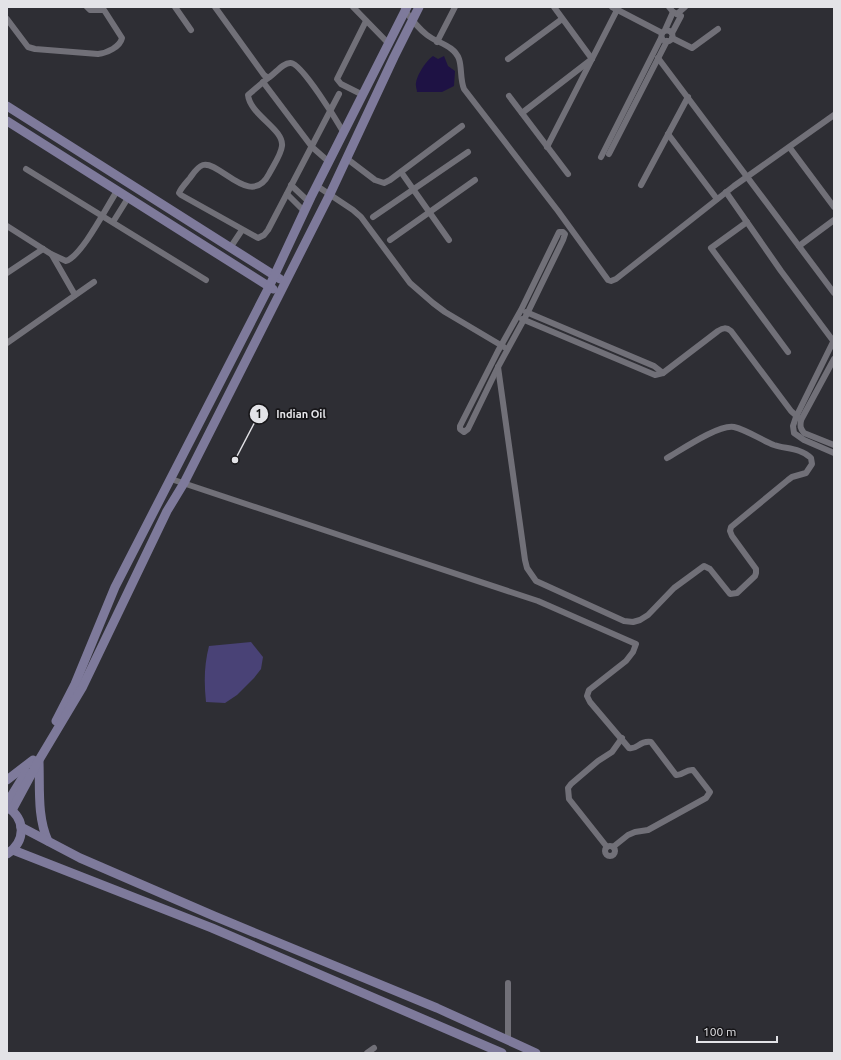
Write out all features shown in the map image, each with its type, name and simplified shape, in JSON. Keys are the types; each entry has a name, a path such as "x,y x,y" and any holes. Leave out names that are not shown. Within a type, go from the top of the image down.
{"street":[{"path":"7,19 28,47 35,49 98,54 107,52 119,43 122,38 104,10 90,10 86,7"},
{"path":"174,7 191,30"},
{"path":"215,7 312,147 329,162"},
{"path":"353,7 389,44"},
{"path":"7,780 36,760 82,688 168,511 330,194 394,56 420,7"},
{"path":"437,42 455,7"},
{"path":"554,7 592,60"},
{"path":"609,154 658,58 673,11 685,7"},
{"path":"405,8 412,21 428,36 451,48 455,53 459,59 461,81 464,89 558,211 608,280 614,281 726,192 834,116"},
{"path":"405,8 389,44 309,202 275,276 115,587 70,696 9,807 18,818 21,827 20,840 10,852 212,928 402,1010 490,1051 502,1053"},
{"path":"547,147 592,60 615,8 666,36 692,48 718,29"},
{"path":"508,59 562,19"},
{"path":"363,95 341,84 337,79 366,21"},
{"path":"600,157 666,36"},
{"path":"658,58 834,293"},
{"path":"522,113 592,60"},
{"path":"340,94 331,112 292,185 264,235 258,238 181,196 179,193 202,165 207,165 216,169 242,185 257,186 262,183 282,148 282,140 280,135 272,129 249,101 248,95 288,63 293,63 302,71 331,112 344,133"},
{"path":"508,96 568,174"},
{"path":"641,185 688,97"},
{"path":"7,106 230,248 275,276 286,281"},
{"path":"7,121 280,293"},
{"path":"346,158 375,180 384,183 462,126"},
{"path":"668,134 717,199"},
{"path":"790,148 834,207"},
{"path":"373,217 468,152"},
{"path":"26,169 206,280"},
{"path":"401,172 448,240"},
{"path":"390,240 476,180"},
{"path":"292,185 309,202"},
{"path":"317,186 361,217 410,283 433,303 445,312 507,349"},
{"path":"7,226 51,254 66,261 71,259 81,249 117,191"},
{"path":"726,192 781,271 834,341 799,418"},
{"path":"287,194 305,212"},
{"path":"113,222 128,198"},
{"path":"799,246 834,220"},
{"path":"747,222 711,248 788,352"},
{"path":"230,248 242,230"},
{"path":"559,232 563,232 565,234 563,240 528,312 507,349 468,429 464,432 460,429 460,426 501,345 518,317 559,232"},
{"path":"7,273 43,249"},
{"path":"51,254 75,295"},
{"path":"7,343 94,282"},
{"path":"521,310 654,366 663,373"},
{"path":"518,317 655,375 663,373 722,328 727,328 731,331 799,418 801,429 807,434 834,445"},
{"path":"834,359 793,426 794,433 804,440 834,453"},
{"path":"498,367 525,560 536,581 624,621 633,622 648,615 674,588 704,566 710,569 730,594 737,593 755,576 756,569 732,536 730,531 731,527 792,477 806,473 812,464 811,458 808,455 795,450 776,446 736,428 728,426 708,435 667,458"},
{"path":"794,433 801,429"},
{"path":"173,475 378,548 538,600 636,644 631,656 589,690 586,695 590,702 622,738 630,749 644,741 651,742 676,775 693,770 710,792 706,798 660,824 648,830 635,832 628,835 610,847 569,799 568,788 598,761 612,752 622,738"},
{"path":"36,760 41,817 48,841"},
{"path":"21,827 80,858 407,996 536,1053"},
{"path":"508,983 508,1041"},
{"path":"402,1010 407,996"},
{"path":"367,1053 374,1048"}],"shaded area":[{"path":"433,56 438,59 444,56 448,66 455,71 454,86 442,92 417,92 417,78 424,65"},
{"path":"251,642 263,657 261,669 237,695 225,703 206,702 205,674 209,646"}],"place":[{"name":"Indian Oil","path":"235,460"}]}
